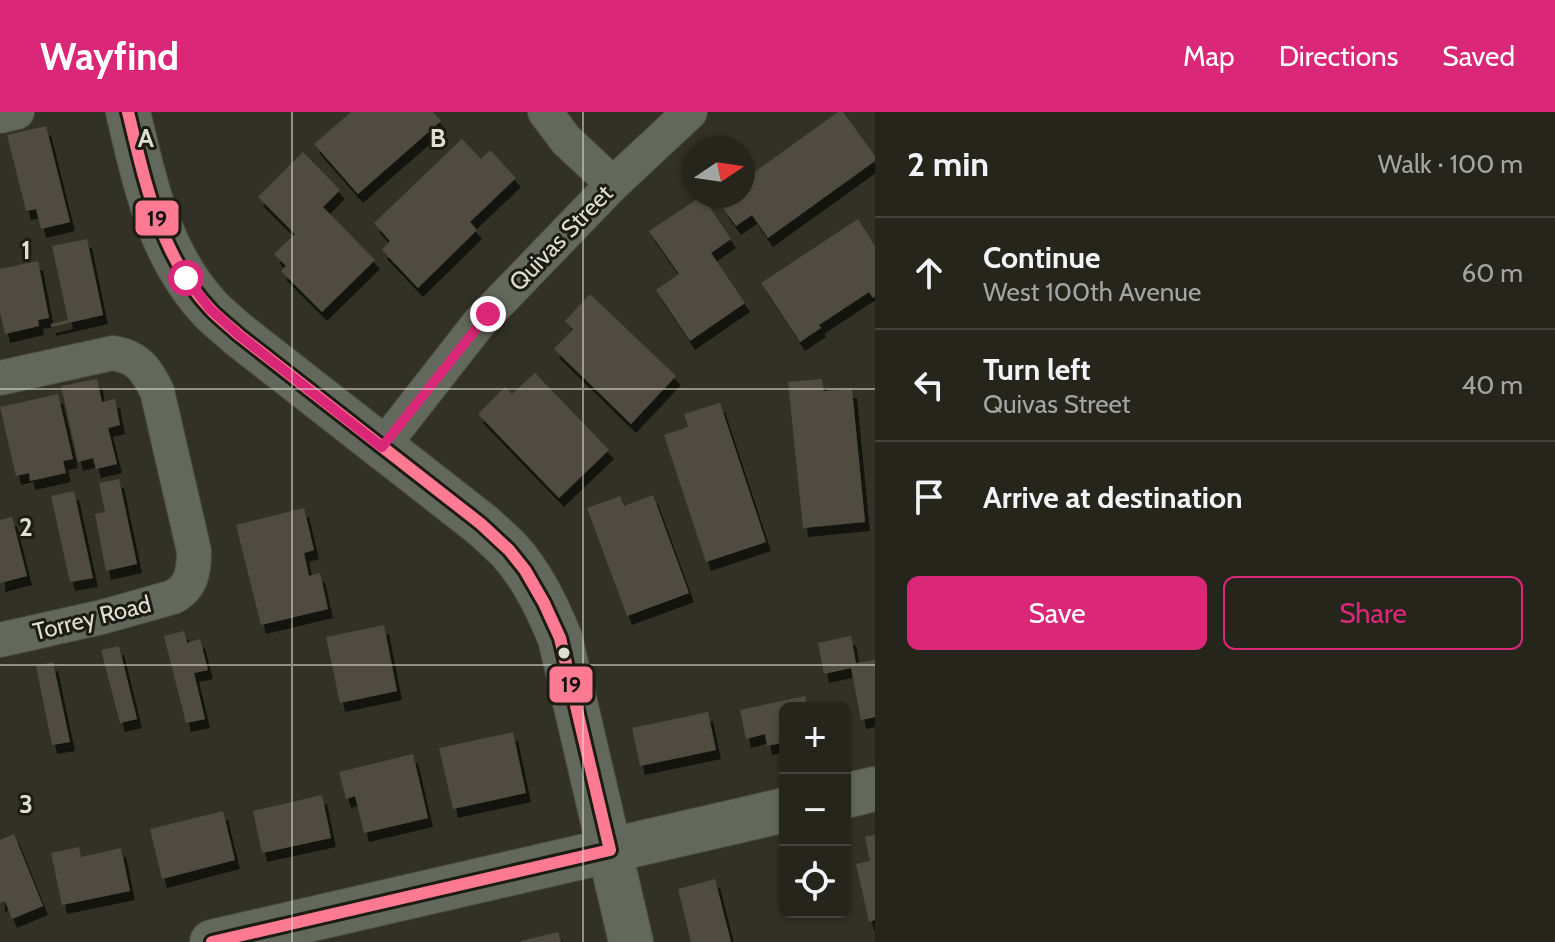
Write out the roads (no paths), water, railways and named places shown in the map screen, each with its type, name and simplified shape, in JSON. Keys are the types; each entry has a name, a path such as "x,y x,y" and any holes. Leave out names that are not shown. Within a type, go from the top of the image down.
{"street":[{"path":"0,116 17,112"},
{"path":"128,112 148,196 165,241 186,278 210,309 481,524 510,551 530,579 548,609 560,638 631,942"},
{"path":"545,112 566,140 613,184"},
{"name":"Quivas Street","path":"382,447 479,323 613,184 690,112"},
{"name":"Torrey Road","path":"0,378 113,353 126,355 139,363 157,391 194,551 192,578 183,592 173,597 0,640"},
{"path":"851,795 875,789"},
{"path":"212,942 779,811"}]}
